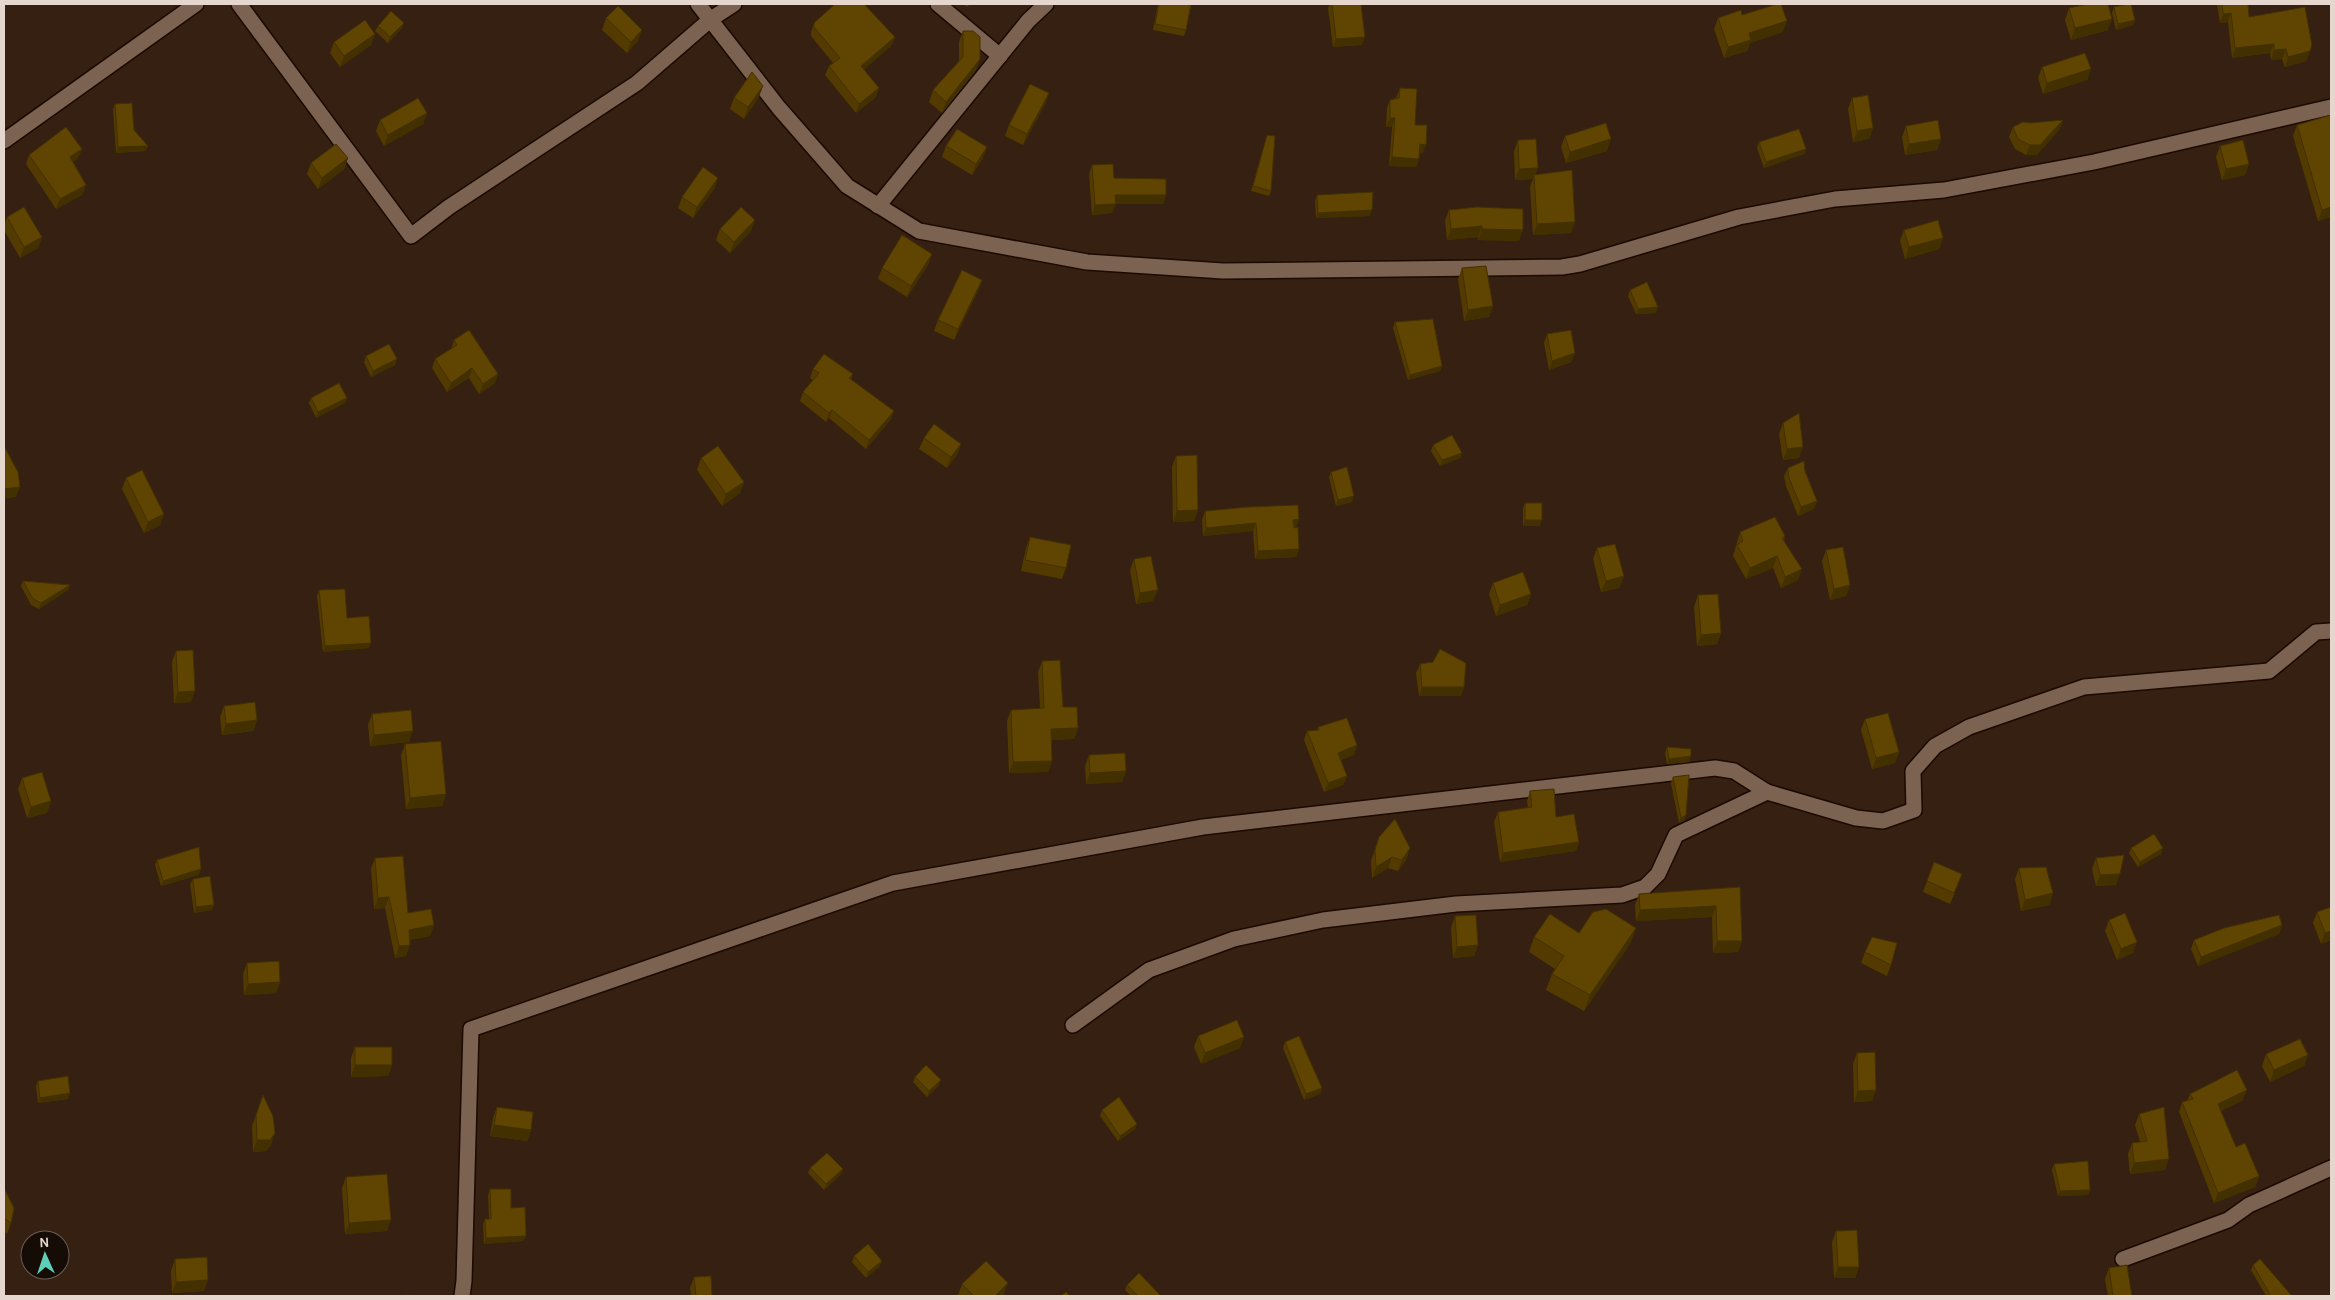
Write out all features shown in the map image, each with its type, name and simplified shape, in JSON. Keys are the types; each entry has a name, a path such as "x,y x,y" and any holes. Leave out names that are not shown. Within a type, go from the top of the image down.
{"street":[{"path":"4,141 196,4"},
{"path":"240,4 411,236 449,206 637,83 711,19 734,4"},
{"path":"698,4 779,108 847,186 919,231 1087,262 1223,272 1562,267 1580,264 1739,216 1835,199 1944,190 2066,168 2331,107"},
{"path":"938,4 1000,56"},
{"path":"878,206 1028,21 1046,4"},
{"path":"462,1296 471,1029 893,883 1066,850 1203,827 1715,768 1734,771 1767,792 1856,818 1883,821 1914,810 1914,770 1935,746 1970,727 2084,686 2269,671 2316,632 2331,631"},
{"path":"1073,1025 1149,970 1234,939 1323,920 1456,904 1622,895 1645,886 1658,874 1676,835 1767,792"},
{"path":"2123,1259 2228,1220 2249,1205 2331,1168"}],"building":[{"path":"835,4 864,4 895,37 861,66 879,88 859,104 829,66 840,58 814,27 814,23"},
{"path":"1159,4 1191,4 1186,30 1155,24"},
{"path":"1332,4 1361,4 1365,37 1336,39"},
{"path":"1781,4 1787,21 1749,33 1751,40 1728,47 1718,18 1741,10 1742,15"},
{"path":"2088,4 2108,4 2112,19 2075,28 2069,8"},
{"path":"2131,4 2135,20 2118,24 2114,7"},
{"path":"2222,4 2248,4 2249,17 2305,7 2312,45 2310,51 2288,57 2286,49 2274,50 2274,44 2235,48 2231,13 2223,14"},
{"path":"618,6 642,30 631,42 606,18"},
{"path":"391,11 404,23 390,37 378,26"},
{"path":"365,20 375,34 344,56 334,42"},
{"path":"963,31 973,31 980,37 980,59 946,102 933,90 963,57"},
{"path":"2085,53 2091,69 2047,83 2042,67"},
{"path":"752,72 763,86 748,107 734,98"},
{"path":"1030,84 1049,93 1027,134 1009,125"},
{"path":"1400,88 1417,89 1415,125 1427,125 1426,145 1420,144 1419,159 1392,157 1395,118 1390,118 1390,100 1399,98"},
{"path":"1868,95 1873,128 1857,131 1852,98"},
{"path":"418,98 427,113 388,135 380,120"},
{"path":"132,103 134,130 148,146 118,147 115,104"},
{"path":"2331,115 2331,207 2322,210 2297,125"},
{"path":"1938,120 1941,139 1909,144 1906,126"},
{"path":"2063,120 2040,145 2030,145 2018,139 2013,127 2023,122"},
{"path":"1606,123 1611,139 1570,152 1565,136"},
{"path":"66,127 82,149 70,157 86,185 60,199 29,155"},
{"path":"957,129 987,147 976,164 946,146"},
{"path":"1799,129 1806,149 1766,162 1759,142"},
{"path":"1267,135 1275,136 1271,191 1253,186"},
{"path":"1536,139 1538,168 1519,169 1518,140"},
{"path":"2243,140 2249,164 2226,169 2220,146"},
{"path":"336,144 348,158 322,178 311,163"},
{"path":"1113,164 1114,178 1166,179 1166,195 1115,195 1116,204 1095,205 1092,165"},
{"path":"703,167 718,178 697,207 682,197"},
{"path":"1572,170 1575,222 1537,224 1534,175"},
{"path":"1373,192 1372,210 1318,213 1317,195"},
{"path":"24,207 42,237 24,247 7,217"},
{"path":"741,207 755,220 734,242 720,229"},
{"path":"1477,207 1523,209 1523,230 1482,229 1482,226 1451,229 1449,210"},
{"path":"1938,220 1943,238 1909,247 1904,230"},
{"path":"902,235 932,254 911,286 882,268"},
{"path":"1486,266 1493,306 1468,310 1462,268"},
{"path":"962,270 982,280 958,329 938,320"},
{"path":"1647,282 1658,307 1638,309 1630,290"},
{"path":"1433,319 1442,366 1410,375 1395,322"},
{"path":"469,330 498,374 483,384 472,368 451,383 435,359 457,345 454,340"},
{"path":"1571,330 1575,353 1552,361 1547,334"},
{"path":"389,344 397,359 373,371 366,356"},
{"path":"824,354 853,374 849,378 894,411 869,440 832,410 829,413 803,392 819,373 813,369"},
{"path":"339,383 347,398 318,412 311,398"},
{"path":"1799,413 1803,447 1787,449 1783,423"},
{"path":"934,424 961,444 951,457 924,438"},
{"path":"1452,435 1462,453 1442,460 1433,445"},
{"path":"4,446 18,472 20,487 4,489"},
{"path":"718,446 744,482 726,494 701,458"},
{"path":"1197,455 1198,510 1177,511 1176,456"},
{"path":"1804,461 1805,471 1817,501 1801,507 1789,478 1788,468"},
{"path":"1347,467 1354,496 1338,500 1331,472"},
{"path":"142,470 164,514 148,522 126,478"},
{"path":"1525,503 1542,503 1542,520 1525,520"},
{"path":"1298,505 1299,519 1293,520 1294,528 1298,527 1299,549 1258,551 1256,523 1206,528 1205,511"},
{"path":"1775,517 1785,536 1782,538 1802,569 1785,577 1777,556 1750,568 1737,545 1743,541 1740,532"},
{"path":"1030,537 1071,545 1066,568 1025,560"},
{"path":"1615,544 1624,576 1606,581 1597,548"},
{"path":"1843,547 1850,585 1834,589 1826,550"},
{"path":"1151,556 1158,590 1140,593 1134,559"},
{"path":"1523,572 1531,594 1500,605 1493,583"},
{"path":"23,581 70,585 41,603 33,599"},
{"path":"345,589 347,618 369,616 371,643 325,646 319,590"},
{"path":"1718,594 1721,633 1701,635 1698,595"},
{"path":"1440,649 1466,663 1464,687 1422,687 1420,664 1433,662"},
{"path":"193,650 195,691 178,692 176,651"},
{"path":"1060,660 1063,707 1077,707 1078,728 1051,729 1052,761 1013,762 1011,710 1044,708 1042,661"},
{"path":"255,702 257,720 226,724 224,706"},
{"path":"411,710 413,731 374,735 372,714"},
{"path":"1888,713 1899,752 1876,758 1865,719"},
{"path":"1347,718 1357,745 1338,753 1347,776 1328,783 1307,731 1319,730 1318,727"},
{"path":"441,741 446,794 410,798 405,744"},
{"path":"1667,747 1691,749 1691,756 1669,759"},
{"path":"1125,753 1126,771 1090,773 1089,755"},
{"path":"42,772 51,801 31,807 22,778"},
{"path":"1689,775 1686,815 1681,818 1673,777"},
{"path":"1554,789 1556,817 1574,814 1579,842 1503,853 1498,812 1532,807 1530,791"},
{"path":"1395,819 1410,848 1402,860 1392,857 1376,867 1375,850 1379,837"},
{"path":"2154,834 2163,848 2140,862 2131,848"},
{"path":"199,847 201,869 163,881 157,860"},
{"path":"2124,855 2120,874 2100,875 2096,858"},
{"path":"403,856 408,913 431,909 434,925 409,930 410,945 399,946 389,897 378,898 375,858"},
{"path":"1934,862 1962,874 1954,893 1927,881"},
{"path":"2046,867 2053,893 2025,900 2019,868"},
{"path":"210,876 214,905 196,907 193,879"},
{"path":"1740,887 1742,941 1717,941 1716,906 1640,910 1639,894"},
{"path":"2331,907 2331,931 2325,933 2317,912"},
{"path":"1606,909 1636,928 1590,995 1552,974 1564,956 1534,937 1550,914 1579,933 1593,912"},
{"path":"2125,913 2137,942 2121,949 2109,920"},
{"path":"1476,915 1478,945 1457,947 1455,916"},
{"path":"2279,915 2282,925 2201,957 2194,940 2224,928"},
{"path":"1872,937 1897,943 1891,965 1865,952"},
{"path":"279,961 280,982 248,984 247,963"},
{"path":"1237,1020 1244,1037 1205,1053 1198,1036"},
{"path":"1299,1036 1322,1088 1306,1094 1285,1042"},
{"path":"2300,1039 2308,1055 2274,1070 2266,1054"},
{"path":"355,1047 392,1047 392,1065 355,1065"},
{"path":"1875,1052 1876,1090 1858,1091 1857,1053"},
{"path":"926,1065 941,1080 929,1091 915,1077"},
{"path":"2237,1070 2247,1090 2218,1104 2236,1147 2245,1143 2259,1176 2218,1193 2182,1102 2193,1099 2190,1094"},
{"path":"68,1076 70,1093 40,1098 38,1081"},
{"path":"263,1095 273,1116 275,1133 270,1140 257,1140 256,1115"},
{"path":"1119,1097 1137,1124 1120,1136 1102,1110"},
{"path":"497,1107 533,1112 531,1130 494,1125"},
{"path":"2164,1107 2169,1159 2134,1163 2132,1143 2147,1141 2139,1114"},
{"path":"827,1153 843,1169 826,1184 810,1168"},
{"path":"2088,1161 2090,1190 2060,1191 2054,1164"},
{"path":"387,1174 391,1220 349,1223 346,1177"},
{"path":"4,1188 14,1208 11,1223 4,1218"},
{"path":"490,1189 511,1189 511,1208 525,1207 526,1236 486,1238 485,1219 491,1219"},
{"path":"1857,1230 1859,1267 1838,1267 1836,1231"},
{"path":"868,1244 882,1261 868,1272 854,1256"},
{"path":"207,1257 208,1280 176,1282 175,1259"},
{"path":"2260,1259 2292,1296 2271,1296 2253,1265"},
{"path":"986,1261 1008,1283 995,1296 974,1296 962,1284"},
{"path":"2127,1265 2132,1296 2113,1296 2109,1268"},
{"path":"1139,1273 1161,1296 1138,1296 1127,1285"},
{"path":"711,1276 712,1296 696,1296 694,1277"},
{"path":"1066,1292 1070,1296 1061,1296"}]}
